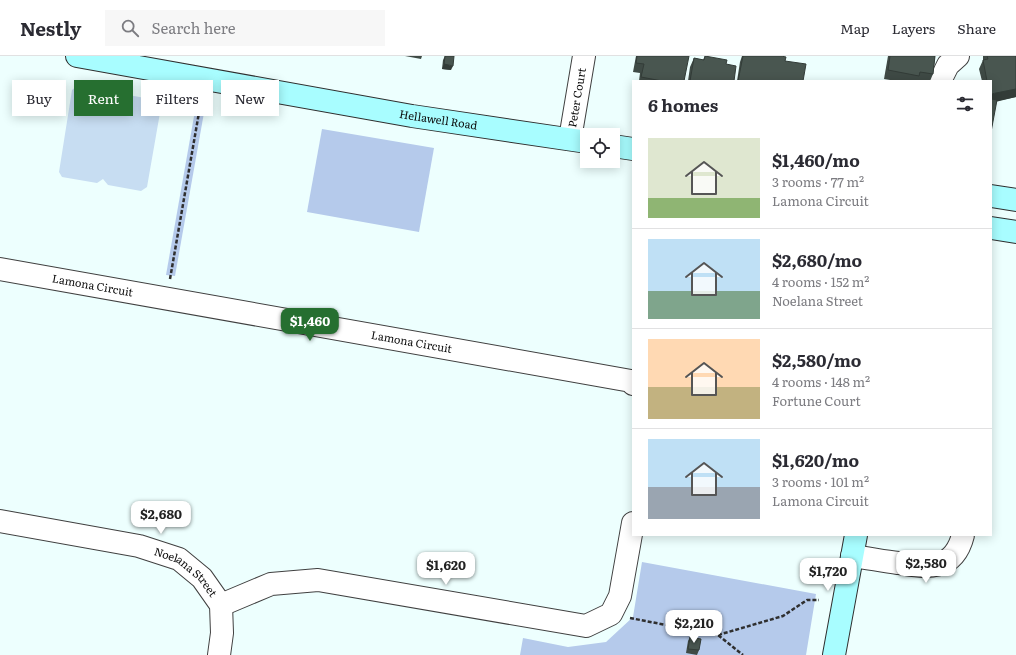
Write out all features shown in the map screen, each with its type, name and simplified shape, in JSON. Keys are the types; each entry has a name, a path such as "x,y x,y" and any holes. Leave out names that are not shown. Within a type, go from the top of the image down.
{"street":[{"name":"Hellawell Road","path":"77,56 412,116 578,140"},
{"name":"Peter Court","path":"578,140 584,56"},
{"path":"941,80 948,66 958,56"},
{"path":"620,147 632,149"},
{"path":"992,196 1016,200"},
{"path":"992,228 1016,232"},
{"name":"Lamona Circuit","path":"0,269 631,381 632,382"},
{"name":"Noelana Street","path":"0,521 139,546 179,559 202,578 221,605 222,633 218,655"},
{"path":"221,605 271,584 318,580 586,626 611,614 620,596 632,529"},
{"path":"834,655 854,545 920,567 936,566 947,561 957,550 962,536"}],"path":[{"path":"166,299 199,116"},
{"path":"611,614 718,635 783,616 808,600 819,600"},
{"path":"718,635 743,655"}],"shaded area":[{"path":"74,88 74,116 133,116 133,96 141,97 141,116 159,116 147,187 141,191 108,185 103,179 97,183 62,177 59,172 72,90"},
{"path":"194,116 203,116 175,276 166,275"},
{"path":"322,129 434,148 419,232 307,212"},
{"path":"642,562 816,594 806,655 520,655 523,638 568,647 606,642 633,617"}],"building":[{"path":"445,56 454,56 453,66 444,64"},
{"path":"637,56 689,56 684,80 657,80 641,77 644,64 636,63"},
{"path":"705,56 727,60 726,64 736,66 734,80 690,80 694,58 704,60"},
{"path":"743,56 781,56 786,57 785,61 806,64 803,80 738,80"},
{"path":"890,56 935,56 933,74 920,72 919,76 888,70"},
{"path":"987,56 1016,56 1016,89 992,94 992,80 987,80 983,60 988,59"},
{"path":"992,99 997,100 992,127"},
{"path":"690,637 701,639 699,650 688,649"}]}
